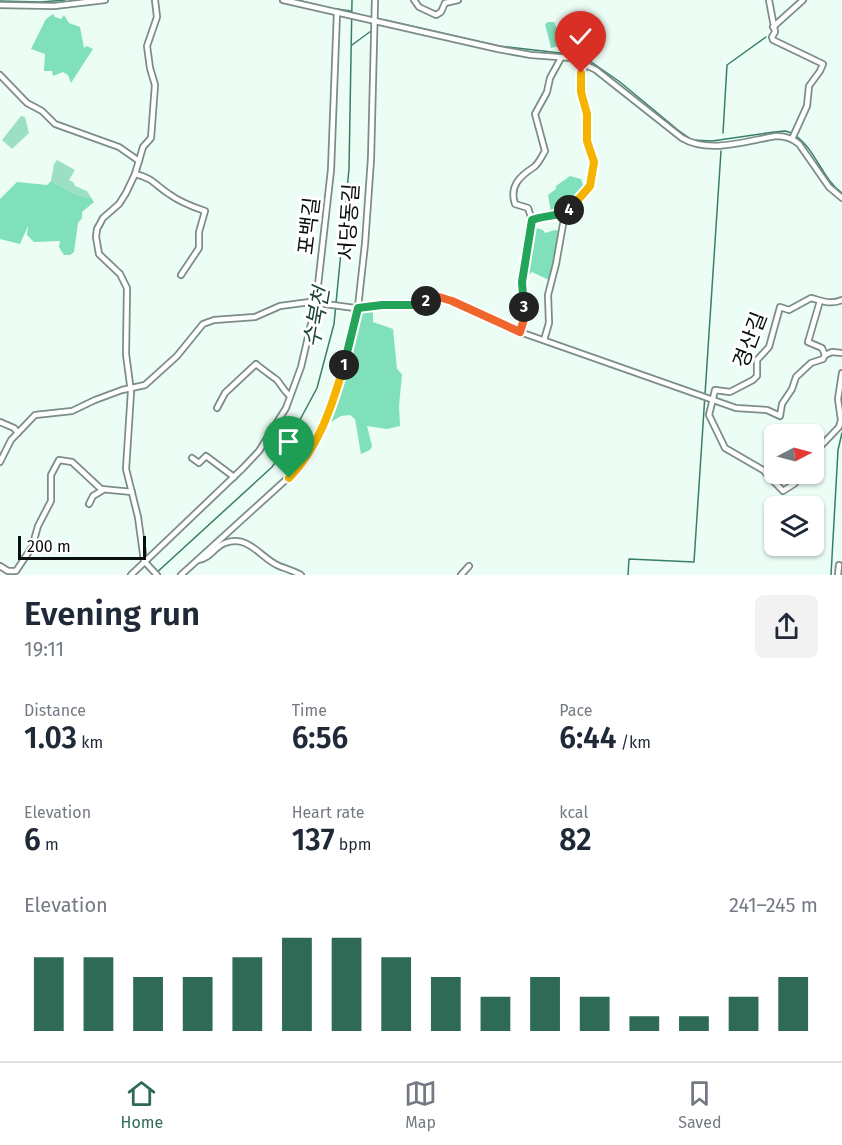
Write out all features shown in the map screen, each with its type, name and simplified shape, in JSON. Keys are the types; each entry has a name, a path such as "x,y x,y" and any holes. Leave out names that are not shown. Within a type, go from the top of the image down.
{"street":[{"path":"0,5 54,6 105,0"},
{"path":"155,0 157,17 147,46 155,85 151,138 143,147 135,174 119,204 99,223 96,237 99,255 120,274 127,288 126,354 130,389 126,463 145,562 157,575"},
{"path":"284,0 498,50 572,58 587,64 682,138 694,144 712,146 776,136 794,136"},
{"name":"서당동길","path":"181,575 301,466 327,417 340,377 357,308 365,244 375,0"},
{"path":"417,0 419,7 435,15 441,12 446,3 458,0"},
{"path":"769,0 773,40 823,64 808,88 807,105 794,136"},
{"path":"773,27 803,0"},
{"name":"포백길","path":"131,575 234,477 264,443 286,408 301,367 318,303 330,190 336,12"},
{"path":"520,332 524,315 522,282 532,220 528,208 515,204 514,187 519,178 536,166 545,151 535,114 561,58"},
{"path":"544,340 549,323 548,295 565,213 586,192 592,175 594,162 588,145 587,114 580,87 581,73 587,64"},
{"path":"0,75 27,103 42,111 55,124 119,147 139,161"},
{"path":"794,136 830,187 842,198"},
{"path":"135,174 151,178 182,202 206,211 198,234 199,248 182,275"},
{"path":"830,187 835,182"},
{"path":"532,220 565,213"},
{"path":"0,462 11,440 29,420 38,414 72,411 95,400 148,382 177,356 200,328 208,322 219,318 255,317 280,306 318,303 357,308 414,305 439,297 520,332 707,398 736,408 767,410 780,416 782,404 792,389 796,377 811,363 823,359 825,355 832,352 842,353"},
{"name":"경산길","path":"707,398 715,390 730,392 757,376 756,360 769,347 780,306 789,310 811,298 835,303 842,300"},
{"path":"820,301 808,342 822,348 825,355"},
{"path":"217,408 225,393 256,364 267,375 276,378 281,389 290,396"},
{"path":"824,443 839,427 841,420 838,399 842,373"},
{"path":"707,398 709,415 725,448 764,471"},
{"path":"0,422 14,428 18,433"},
{"path":"192,458 199,463 206,456 234,477"},
{"path":"0,566 6,573 15,572 32,547 38,526 52,498 50,478 58,460 72,462 103,490"},
{"path":"775,484 783,490 794,484"},
{"path":"89,504 93,496 103,490 132,492"},
{"path":"198,560 210,556 222,543 238,541 248,543 283,567 301,575"},
{"path":"838,565 838,575"},
{"path":"462,575 469,566"},
{"path":"278,575 283,567"}],"green space":[{"path":"53,14 61,19 64,15 69,23 80,27 84,48 87,46 93,49 71,83 68,75 63,72 53,76 52,71 44,71 45,54 31,49 46,19"},
{"path":"554,22 563,45 551,48 545,24"},
{"path":"21,116 25,117 29,133 12,149 2,140"},
{"path":"57,160 75,170 69,180 75,186 87,191 92,199 75,194 51,181"},
{"path":"570,176 581,179 585,190 565,212 551,212 548,195"},
{"path":"51,181 75,194 92,199 94,202 82,212 74,252 64,255 59,247 60,241 34,242 27,235 28,226 20,244 0,239 0,199 17,182 47,185"},
{"path":"533,222 536,228 545,233 560,231 551,281 532,272 526,277"},
{"path":"363,309 373,310 373,322 393,329 397,369 402,374 400,426 387,429 367,426 372,446 370,450 361,454 355,419 350,415 341,416 326,425 360,312"}],"waterway":[{"path":"0,1 65,0"},
{"path":"297,0 325,7"},
{"name":"수북천","path":"154,575 272,467 317,388 334,324 349,169 352,0"},
{"path":"337,9 351,11"},
{"path":"385,20 499,46 569,54 587,59 620,82 692,140 712,141 785,131 792,133"},
{"path":"352,45 371,31"},
{"path":"723,133 727,65 766,37"},
{"path":"796,136 809,149 829,180 842,193"},
{"path":"628,575 629,559 694,562 721,151"},
{"path":"831,575 838,450 842,433"}],"route":[{"path":"289,478 301,466 312,449 327,417 349,351 358,308 382,305 409,306 439,297 520,332 524,322 522,282 532,220 565,213 577,203 590,186 594,162 587,141 587,114 580,87 581,73"}]}
